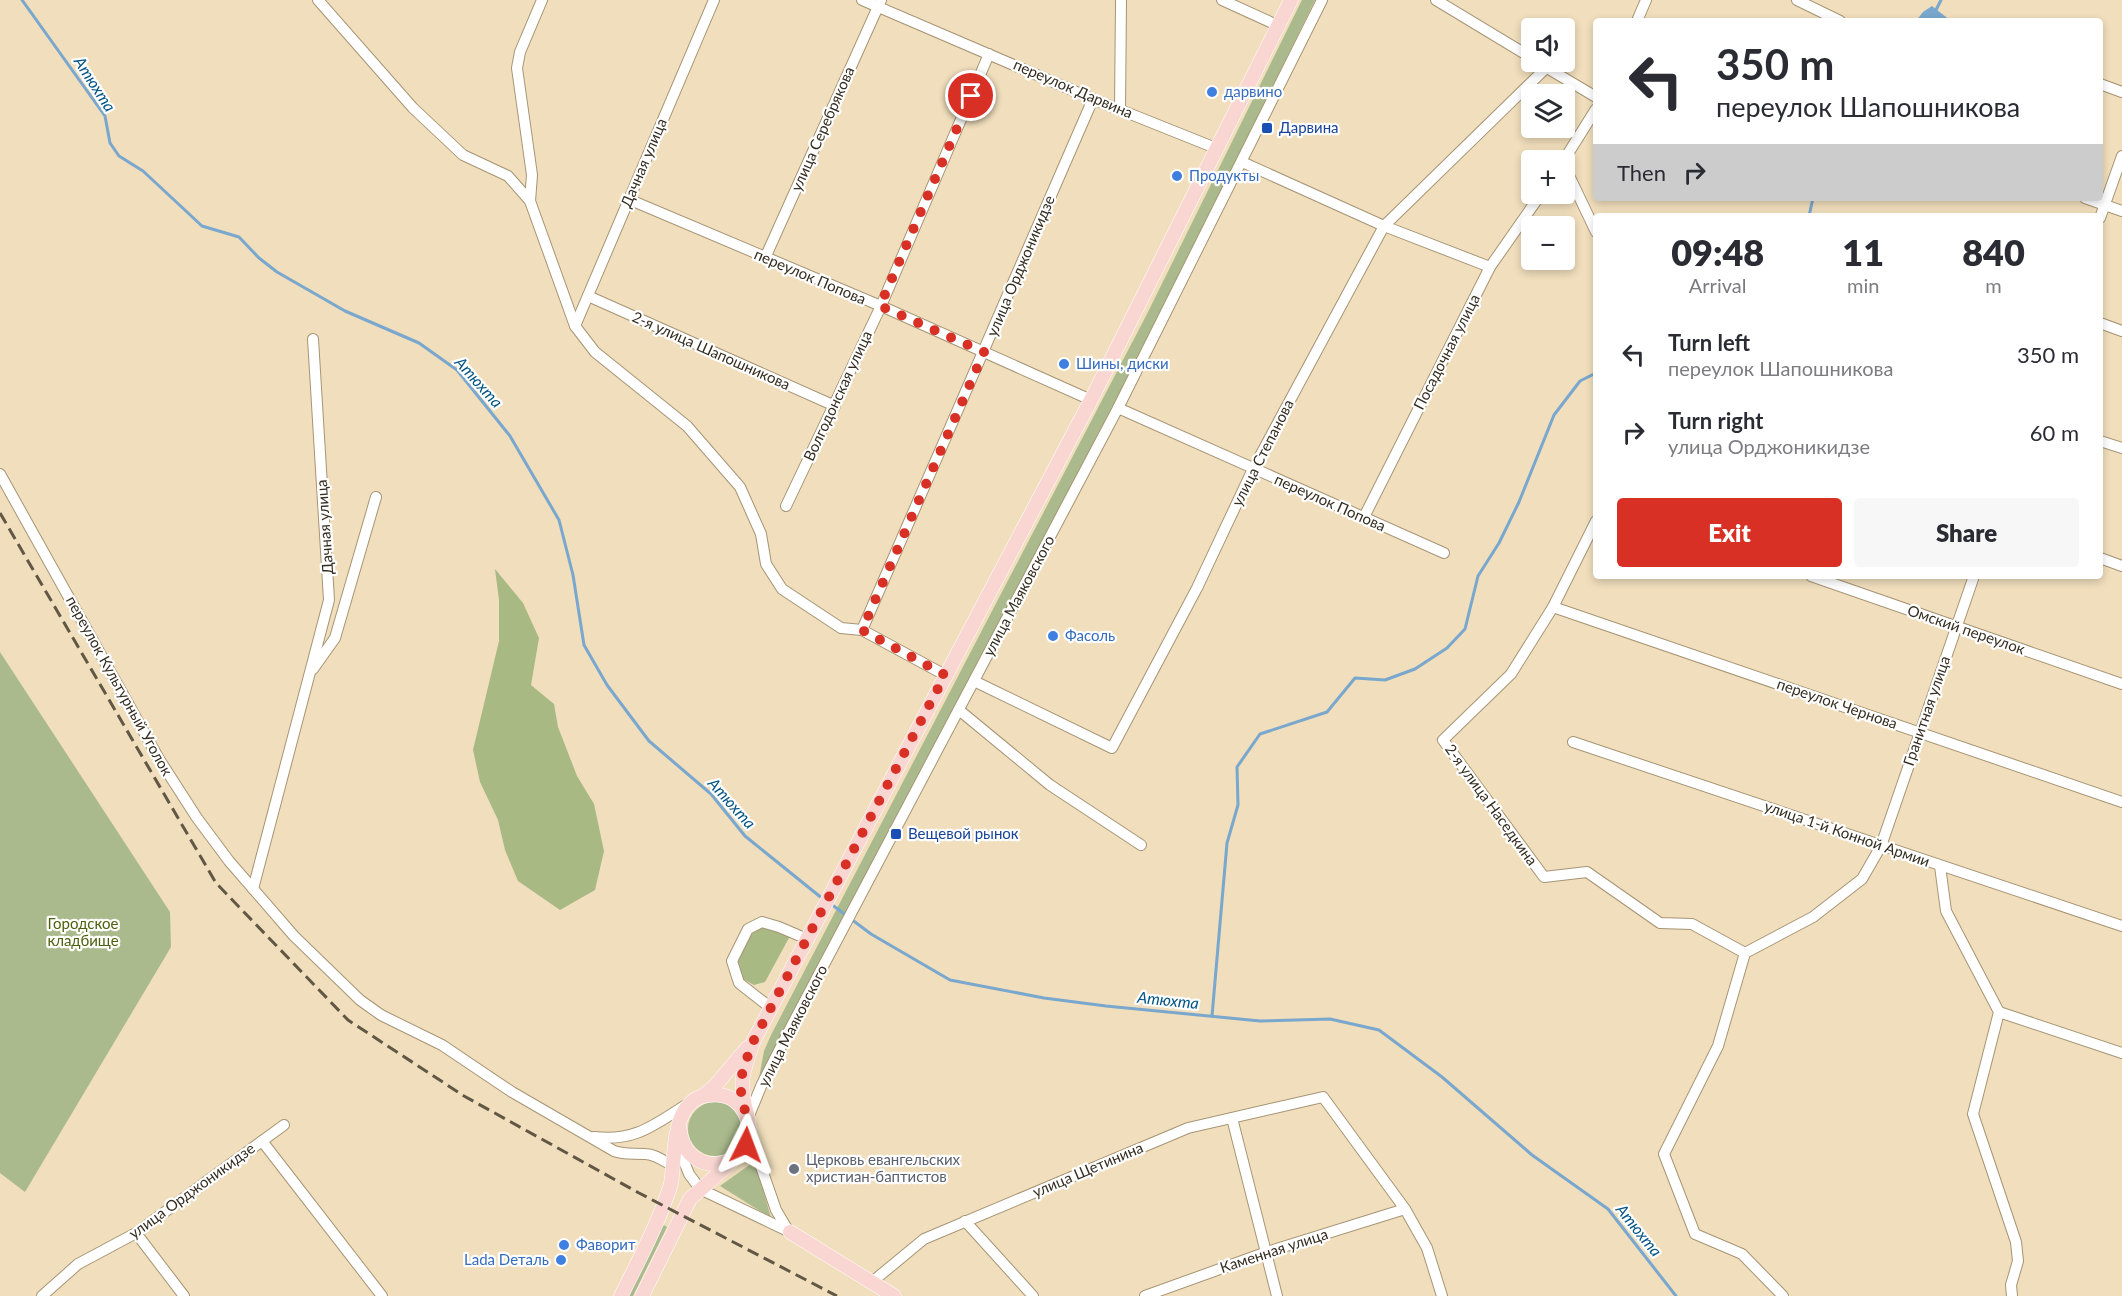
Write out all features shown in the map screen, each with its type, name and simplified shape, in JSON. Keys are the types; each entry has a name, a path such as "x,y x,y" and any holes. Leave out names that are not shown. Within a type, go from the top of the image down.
{"main road":[{"name":"улица Маяковского","path":"749,1125 741,1087 742,1071 754,1040 1090,400 1291,0"},
{"name":"улица Маяковского","path":"698,1098 714,1087 754,1040"},
{"path":"621,1296 665,1203 671,1184 674,1145 680,1133 683,1113 698,1098 717,1094 731,1098 741,1106 749,1125 746,1145 690,1199 642,1296"},
{"path":"680,1133 687,1152 698,1161 712,1164 725,1163 737,1156"},
{"path":"790,1232 894,1296"}],"street":[{"path":"318,0 413,108 463,155 508,176 530,201 575,326 595,352 687,426 740,487 761,534 765,564 782,588 841,628 862,630 945,675"},
{"path":"530,201 532,175 517,68 520,51 542,0"},
{"name":"Дачная улица","path":"575,326 714,0"},
{"name":"переулок Дарвина","path":"862,0 880,3 1093,99 1218,149"},
{"path":"1120,110 1121,0"},
{"path":"1221,0 1279,26"},
{"name":"улица Маяковского","path":"749,1125 762,1084 1118,408 1322,0"},
{"path":"1437,0 1521,51"},
{"path":"1638,18 1646,0"},
{"path":"1797,0 1834,18"},
{"name":"улица Серебрякова","path":"765,258 880,3"},
{"name":"Волгодонская улица","path":"786,506 835,406 880,306 989,54"},
{"name":"улица Степанова","path":"974,681 1112,748 1197,588 1253,469 1384,226 1534,72"},
{"path":"1555,72 1593,95"},
{"path":"2103,85 2122,92"},
{"name":"улица Орджоникидзе","path":"862,630 1093,99"},
{"path":"1572,150 1593,114"},
{"path":"2102,213 2122,156"},
{"path":"1242,162 1384,226 1490,267"},
{"path":"1575,187 1593,226"},
{"name":"переулок Попова","path":"628,199 880,306 1090,400"},
{"path":"2094,201 2122,211"},
{"name":"Посадочная улица","path":"1364,517 1490,267 1534,204"},
{"name":"2-я улица Шапошникова","path":"588,296 835,406"},
{"path":"2103,324 2122,331"},
{"name":"Дачная улица","path":"252,889 329,600 313,339"},
{"name":"переулок Попова","path":"1118,408 1444,553"},
{"path":"2103,442 2122,448"},
{"name":"переулок Культурный Уголок","path":"0,474 159,759 197,818 252,889 294,936 360,1000 381,1015 442,1045 512,1092 614,1151 626,1155 646,1154 658,1157 673,1166"},
{"name":"Дачная улица","path":"308,677 335,638 376,497"},
{"name":"2-я улица Наседкина","path":"1593,527 1553,607 1511,674 1443,740 1544,877 1587,872 1660,923 1692,924 1745,953"},
{"path":"2103,559 2122,566"},
{"name":"Омский переулок","path":"1820,579 2122,684"},
{"name":"Гранитная улица","path":"1745,953 1813,917 1862,879 1881,846 1973,579"},
{"name":"переулок Чернова","path":"1553,607 2122,802"},
{"path":"959,710 1050,785 1141,845"},
{"name":"улица 1-й Конной Армии","path":"1573,742 2122,926"},
{"path":"1940,866 1946,911 1999,1012 1973,1114 2016,1242 2018,1261 2011,1285 2012,1296"},
{"path":"771,1008 739,983 732,961 748,929 762,922 809,934"},
{"path":"1745,953 1718,1046 1664,1154 1695,1234 1742,1254 1784,1296"},
{"path":"1999,1012 2122,1053"},
{"name":"улица Щетинина","path":"872,1282 924,1239 1188,1128 1323,1097 1405,1209"},
{"path":"590,1137 625,1138 642,1132 698,1098"},
{"path":"1232,1118 1277,1296"},
{"name":"улица Орджоникидзе","path":"42,1296 78,1264 136,1233 284,1125"},
{"path":"749,1125 776,1210 790,1232"},
{"path":"680,1133 683,1159 689,1174 700,1189 790,1232"},
{"path":"262,1141 382,1296"},
{"path":"1405,1209 1427,1248 1442,1296"},
{"name":"Каменная улица","path":"1145,1296 1267,1252 1405,1209"},
{"path":"965,1221 1033,1296"},
{"path":"136,1233 184,1296"}],"green space":[{"path":"1302,0 1315,0 1157,321 758,1083 764,1051 771,1035 1147,314"},
{"path":"495,569 523,603 539,638 531,685 554,704 558,727 577,776 594,804 604,851 595,890 560,910 518,881 505,850 498,820 480,782 473,750 499,641 499,600"},
{"name":"Городское кладбище","path":"0,652 170,912 171,947 25,1192 0,1173"},
{"path":"762,925 790,936 765,982 754,985 741,978 735,960 749,935"},
{"path":"710,1102 720,1102 730,1106 738,1114 742,1129 738,1144 730,1152 720,1156 710,1156 700,1152 692,1144 688,1134 688,1124 692,1114 700,1106"},
{"path":"755,1161 771,1218 720,1186"},
{"path":"662,1224 667,1227 633,1296 626,1296"}],"water":[{"path":"1932,6 1947,18 1918,18"}],"waterway":[{"name":"Атюхта","path":"22,0 105,116 110,143 119,156 143,171 202,226 239,237 259,258 277,272 345,311 419,343 457,370 510,436 559,520 573,575 584,645 607,685 649,741 711,794 745,836 823,899"},
{"path":"1935,12 1941,0"},
{"path":"1810,213 1812,201"},
{"path":"1212,1016 1227,843 1238,805 1237,767 1260,734 1327,712 1355,678 1385,680 1415,669 1447,648 1465,629 1478,576 1499,543 1519,502 1554,415 1580,381 1593,374"},
{"name":"Атюхта","path":"831,904 871,934 950,980 1044,998 1106,1006 1260,1021 1330,1019 1379,1030 1442,1077 1532,1155 1608,1209 1676,1296"}],"railway":[{"path":"0,513 216,883 348,1020 464,1096 639,1193 837,1296"}],"place":[{"name":"дарвино","path":"1212,92"},
{"name":"Дарвина","path":"1267,128"},
{"name":"Продукты","path":"1177,176"},
{"name":"Шины, диски","path":"1064,364"},
{"name":"Фасоль","path":"1053,636"},
{"name":"Вещевой рынок","path":"896,834"},
{"name":"Церковь евангельских христиан-баптистов","path":"794,1169"},
{"name":"Фаворит","path":"564,1245"},
{"name":"Lada Dеталь","path":"561,1260"}],"route":[{"path":"746,1145 749,1132 741,1087 742,1071 754,1040 945,675 862,630 984,352 880,306 971,96"}]}
